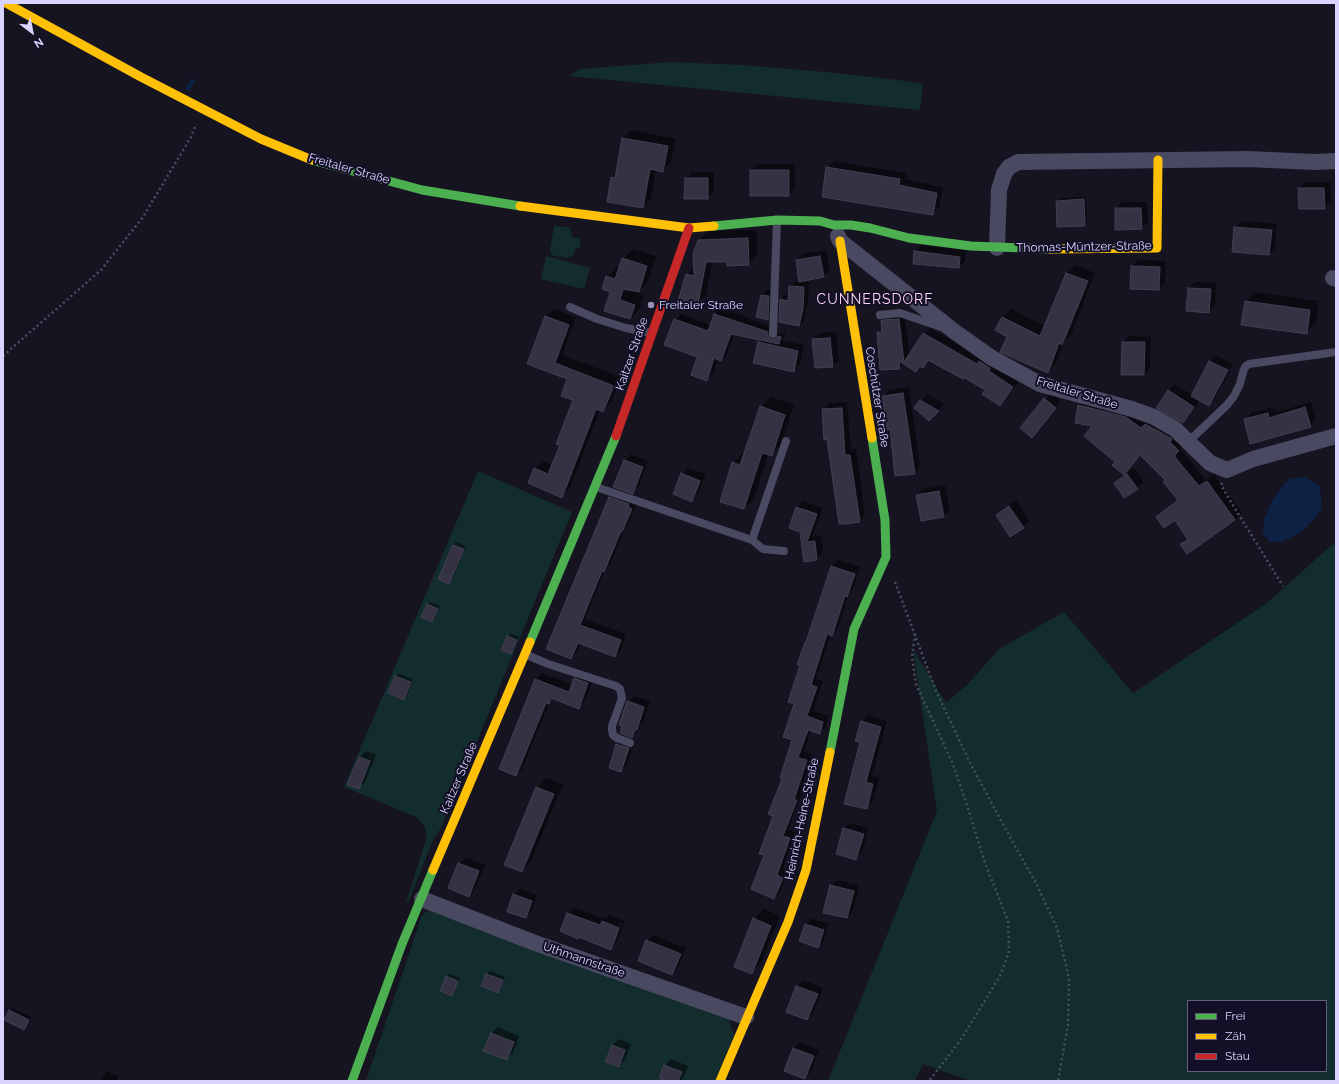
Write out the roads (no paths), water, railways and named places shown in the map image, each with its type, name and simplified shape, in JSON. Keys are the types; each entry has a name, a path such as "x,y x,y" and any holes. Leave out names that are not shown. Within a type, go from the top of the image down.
{"street":[{"name":"Freitaler Straße","path":"6,3 141,77 261,139 312,160 422,190 544,210 689,228 777,220 820,221 834,225"},
{"path":"997,248 999,190 1004,174 1009,167 1018,162 1053,160 1248,159 1314,162 1336,161"},
{"name":"Thomas-Müntzer-Straße","path":"834,225 851,225 870,228 909,238 997,248 1157,248 1158,160"},
{"path":"834,225 840,241"},
{"name":"Kaitzer Straße","path":"352,1081 402,944 422,900 524,654 614,443 689,228"},
{"name":"Freitaler Straße","path":"840,241 955,332 992,358 1040,384 1132,409 1154,417 1175,429 1210,463 1227,470 1254,458 1336,436"},
{"name":"Coschützer Straße","path":"840,241 885,520 886,557"},
{"name":"Heinrich-Heine-Straße","path":"720,1081 746,1017 788,922 806,870 854,629 886,557"},
{"name":"Uthmannstraße","path":"422,900 535,943 746,1017"}],"lane":[{"path":"773,334 777,220"},
{"path":"570,308 619,326 652,333"},
{"path":"880,315 900,313 955,332"},
{"path":"1189,441 1227,405 1234,396 1240,384 1245,367 1249,364 1336,352"},
{"path":"752,540 786,441"},
{"path":"595,487 752,540 763,549 784,551"},
{"path":"524,654 548,664 616,686 620,689 622,698 612,730 613,735 617,738 630,743"}],"water":[{"path":"1305,477 1320,486 1322,508 1317,516 1300,533 1282,542 1270,542 1263,534 1264,520 1271,502 1280,489 1290,479"}],"waterway":[{"path":"188,89 192,81"}],"place":[{"name":"Freitaler Straße","path":"651,305"}],"district":[{"name":"CUNNERSDORF","path":"875,300"}]}
